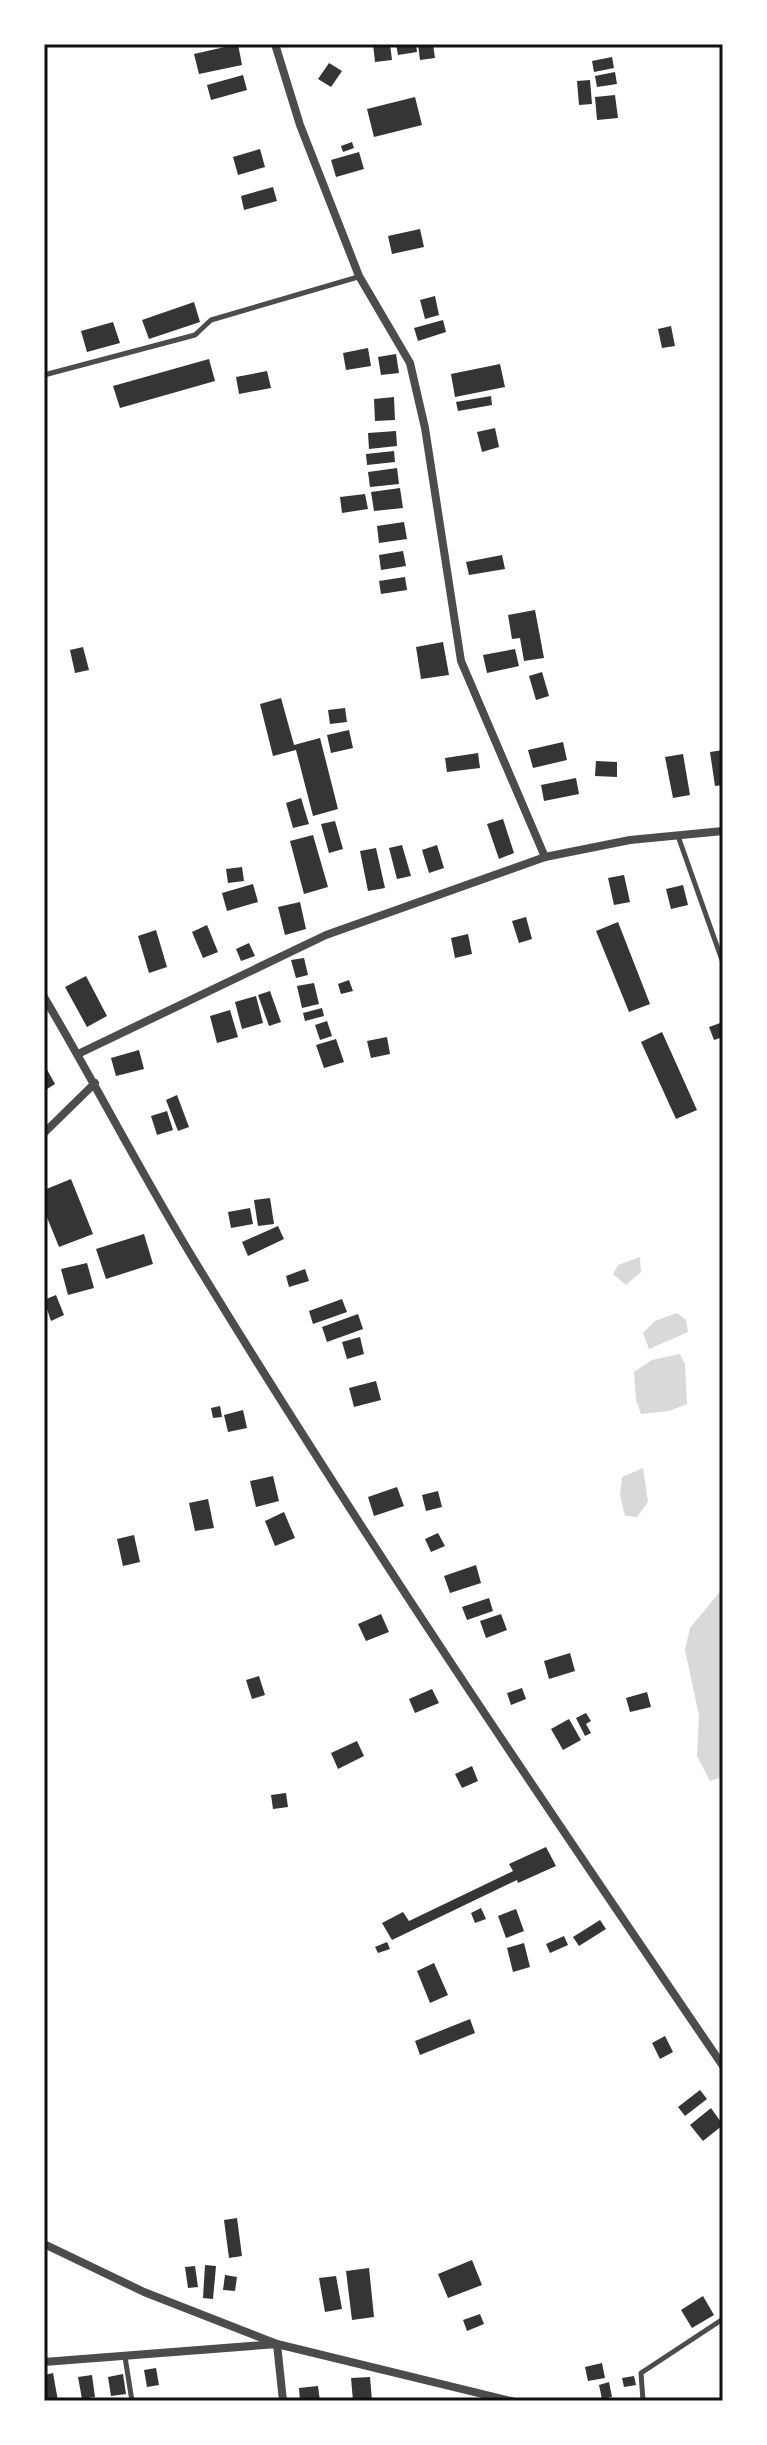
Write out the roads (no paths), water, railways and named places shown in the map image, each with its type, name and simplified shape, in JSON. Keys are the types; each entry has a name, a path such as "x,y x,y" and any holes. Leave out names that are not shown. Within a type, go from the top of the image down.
{"street":[{"path":"275,44 300,125 359,276 410,363 425,428 461,661 545,857"},
{"path":"78,1054 326,935 545,857 630,840 723,831"},
{"path":"44,997 199,1270 313,1453 569,1841 723,2066"},
{"path":"44,1133 95,1083"},
{"path":"44,2244 144,2292 277,2344 511,2401"},
{"path":"44,2362 277,2344"},
{"path":"277,2344 283,2401"}],"lane":[{"path":"44,375 195,335 211,320 359,276"},
{"path":"678,835 723,963"},
{"path":"643,2401 641,2373 723,2319"},
{"path":"125,2356 132,2401"}]}
